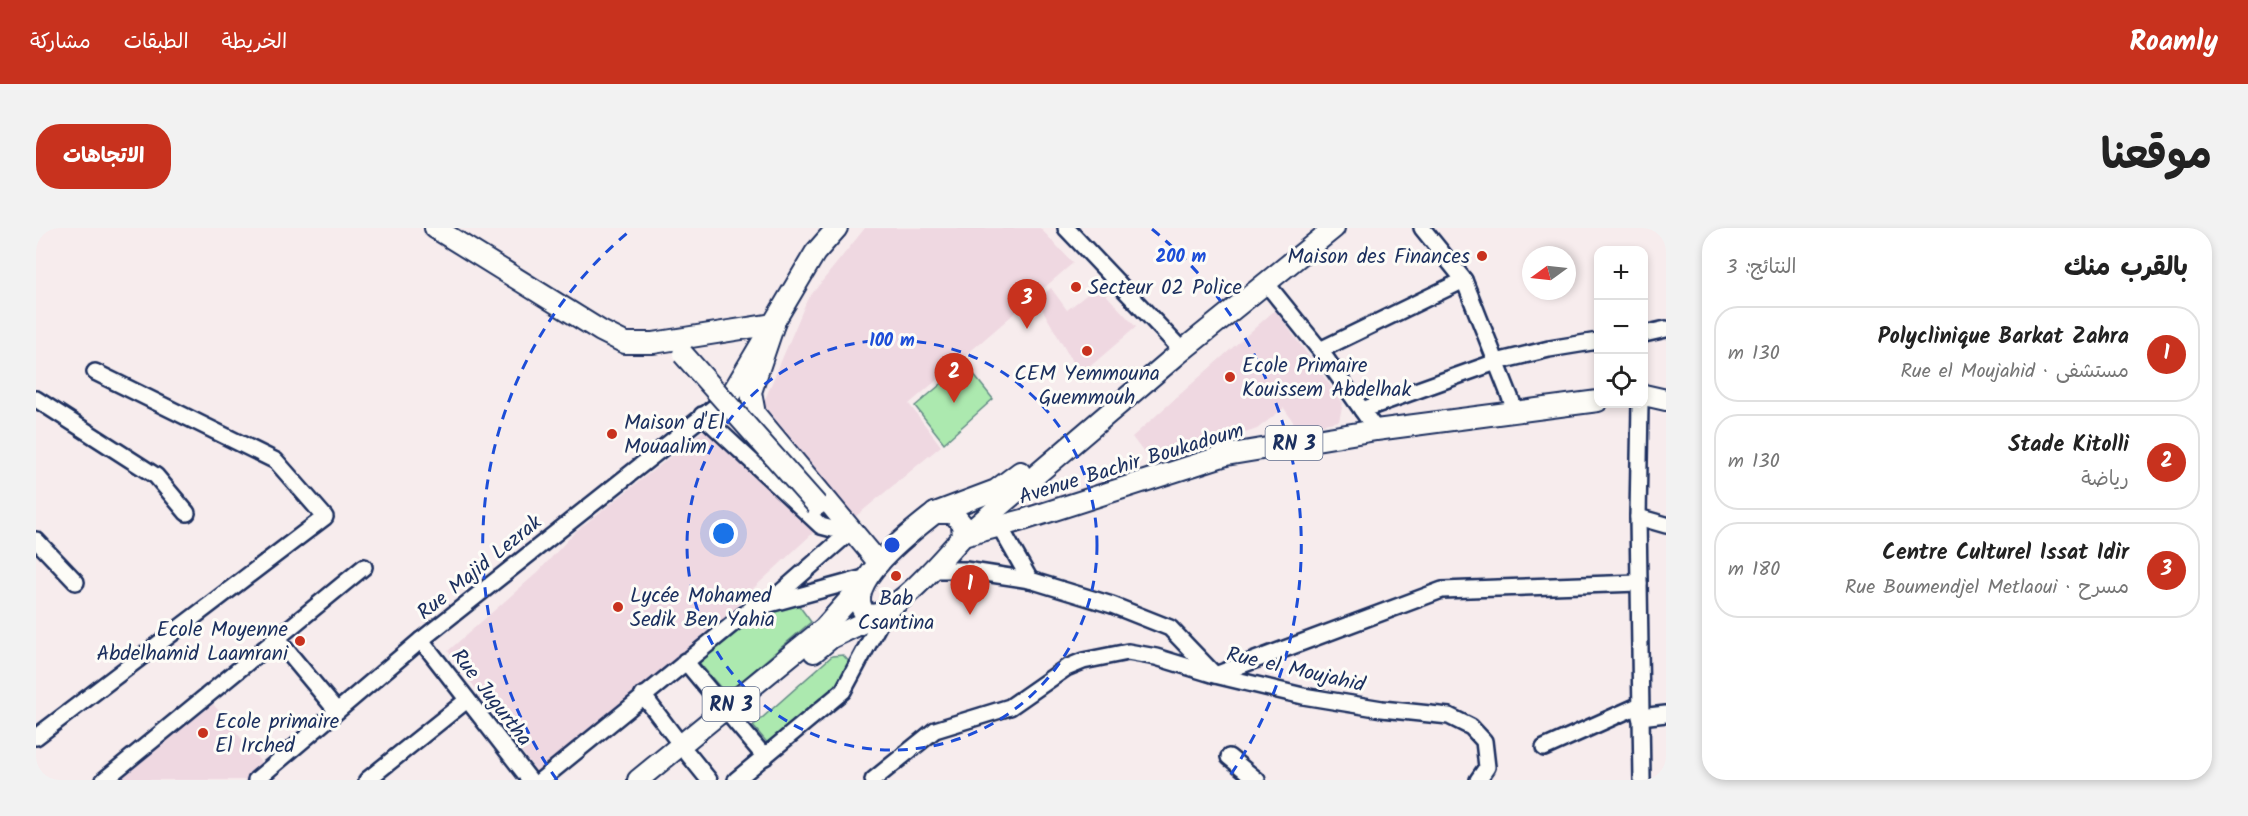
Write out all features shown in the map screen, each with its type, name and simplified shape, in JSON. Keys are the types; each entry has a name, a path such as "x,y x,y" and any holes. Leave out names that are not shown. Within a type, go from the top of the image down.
{"main road":[{"path":"435,228 601,331 625,343 653,343 774,324"},
{"path":"732,393 815,253 837,228"},
{"path":"944,513 962,524 963,536 931,570 884,612 872,616 862,609 860,594 871,572 944,513 1004,485 1059,443 1175,343 1316,228"},
{"path":"944,513 998,524 1000,504 1178,354 1334,228"},
{"path":"774,324 752,392 754,414 871,572"},
{"path":"653,343 683,354 817,505 834,536 871,572"},
{"path":"1648,396 1666,400"},
{"name":"Avenue Bachir Boukadoum","path":"998,524 1226,455 1376,430 1594,402"},
{"name":"RN 3","path":"963,536 998,524"},
{"name":"RN 3","path":"729,714 824,628 871,572"},
{"name":"RN 3","path":"656,780 685,750 729,714 831,638 884,612"},
{"name":"RN 3","path":"638,780 685,750"}],"street":[{"path":"1066,228 1175,343"},
{"path":"1422,228 1464,280 1516,412"},
{"path":"1320,350 1464,280"},
{"path":"1266,283 1320,350 1376,430"},
{"path":"1648,333 1666,329"},
{"path":"1362,410 1496,362 1550,349 1594,342"},
{"path":"36,737 325,517 276,461 95,372"},
{"name":"Rue Majid Lezrak","path":"256,780 421,640 732,393"},
{"path":"36,399 132,458 156,476 187,513"},
{"path":"1640,408 1638,517 1642,780"},
{"path":"702,415 834,536 771,601"},
{"path":"1638,517 1666,525"},
{"path":"998,524 1030,580"},
{"path":"36,540 76,582"},
{"path":"104,780 364,567"},
{"name":"Rue el Moujahid","path":"931,570 965,570 1030,580 1112,605 1170,628 1215,675 1315,698 1449,716 1471,727 1484,741 1487,767 1478,780"},
{"path":"541,780 751,609 771,601 828,590 871,572"},
{"path":"873,780 935,730 1010,707 1066,668 1083,661 1128,652 1156,657 1215,675 1442,590 1639,583"},
{"path":"736,780 843,691 884,612"},
{"path":"278,639 336,710"},
{"name":"Rue Jugurtha","path":"421,640 530,780"},
{"path":"685,661 765,757"},
{"path":"643,696 709,780"},
{"path":"367,780 467,700"},
{"path":"1544,748 1640,711 1666,714"},
{"path":"1229,757 1257,780"},
{"path":"884,780 892,766"}],"shaded area":[{"path":"865,228 1040,228 1073,263 909,404 941,446 855,517 763,404 807,300"},
{"name":"CEM Yemmouna Guemmouh","path":"1098,286 1136,327 1080,375 1037,300 1051,288 1067,310"},
{"path":"1275,310 1343,403 1339,421 1298,429 1284,408 1257,429 1153,465 1132,437"},
{"name":"Lycée Mohamed Sedik Ben Yahia","path":"708,427 814,532 742,599 733,615 539,775 448,651 538,572 575,532"},
{"name":"Ecole primaire El Irched","path":"209,699 264,766 248,780 112,780"}],"green space":[{"path":"965,364 993,399 944,443 915,406"},
{"path":"797,603 811,622 726,694 695,658 752,613"},
{"path":"843,655 852,665 841,688 770,746 753,726 832,656"}],"place":[{"name":"Maison des Finances","path":"1482,256"},
{"name":"Secteur 02 Police","path":"1076,287"},
{"name":"Centre Culturel Issat Idir","path":"1027,329"},
{"name":"CEM Yemmouna Guemmouh","path":"1087,351"},
{"name":"Ecole Primaire Kouissem Abdelhak","path":"1230,377"},
{"name":"Stade Kitolli","path":"954,403"},
{"name":"Maison d'El Mouaalim","path":"612,434"},
{"name":"Bab Csantina","path":"896,576"},
{"name":"Lycée Mohamed Sedik Ben Yahia","path":"618,607"},
{"name":"Polyclinique Barkat Zahra","path":"970,615"},
{"name":"Ecole Moyenne Abdelhamid Laamrani","path":"300,641"},
{"name":"Ecole primaire El Irched","path":"203,733"}]}
